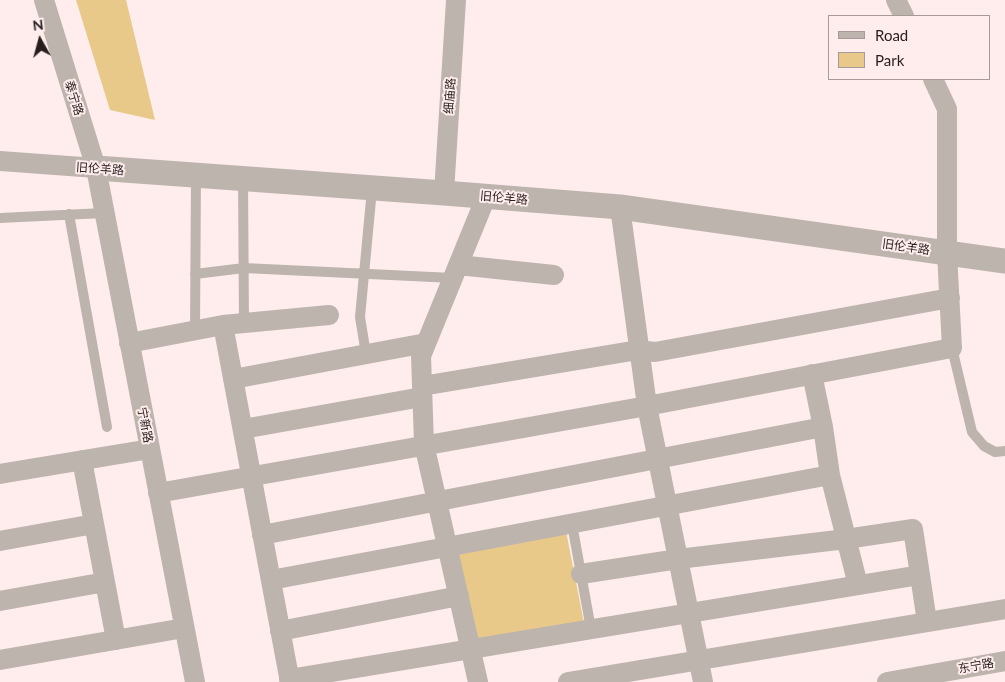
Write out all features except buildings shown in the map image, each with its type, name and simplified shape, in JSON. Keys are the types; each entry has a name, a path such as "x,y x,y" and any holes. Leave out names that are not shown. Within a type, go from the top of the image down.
{"street":[{"name":"泰宁路","path":"44,0 96,168"},
{"name":"细庙路","path":"444,193 456,0"},
{"path":"896,0 904,15"},
{"path":"158,493 424,444 647,406 952,348 947,253 948,108 934,80"},
{"name":"旧伦羊路","path":"0,161 620,207 1005,261"},
{"name":"宁新路","path":"96,168 195,682"},
{"path":"478,682 424,444 421,356 486,197"},
{"path":"620,207 647,406 703,682"},
{"path":"455,272 554,274"},
{"path":"242,429 638,350 655,352 950,298"},
{"path":"129,343 223,325 329,316"},
{"path":"223,325 289,680 920,575"},
{"path":"233,379 426,343"},
{"path":"812,374 823,427 830,475 858,585"},
{"path":"262,535 823,427"},
{"path":"0,474 150,449"},
{"path":"82,460 116,640"},
{"path":"270,580 830,475"},
{"path":"0,541 94,524"},
{"path":"581,574 678,559 914,529 927,622"},
{"path":"0,601 105,582"},
{"path":"280,631 459,596"},
{"path":"568,682 1005,609"},
{"path":"0,660 184,628"},
{"name":"东宁路","path":"887,682 1005,661"}],"lane":[{"path":"195,331 196,175"},
{"path":"243,178 244,323"},
{"path":"366,354 360,317 372,188"},
{"path":"0,218 104,213"},
{"path":"69,214 107,427"},
{"path":"195,274 244,268 364,274 455,272"},
{"path":"952,348 972,432 984,446 995,452 1005,451"},
{"path":"572,524 591,629"}],"green space":[{"path":"76,0 126,0 155,120 110,110"},
{"path":"566,531 584,623 476,645 458,552"}]}
